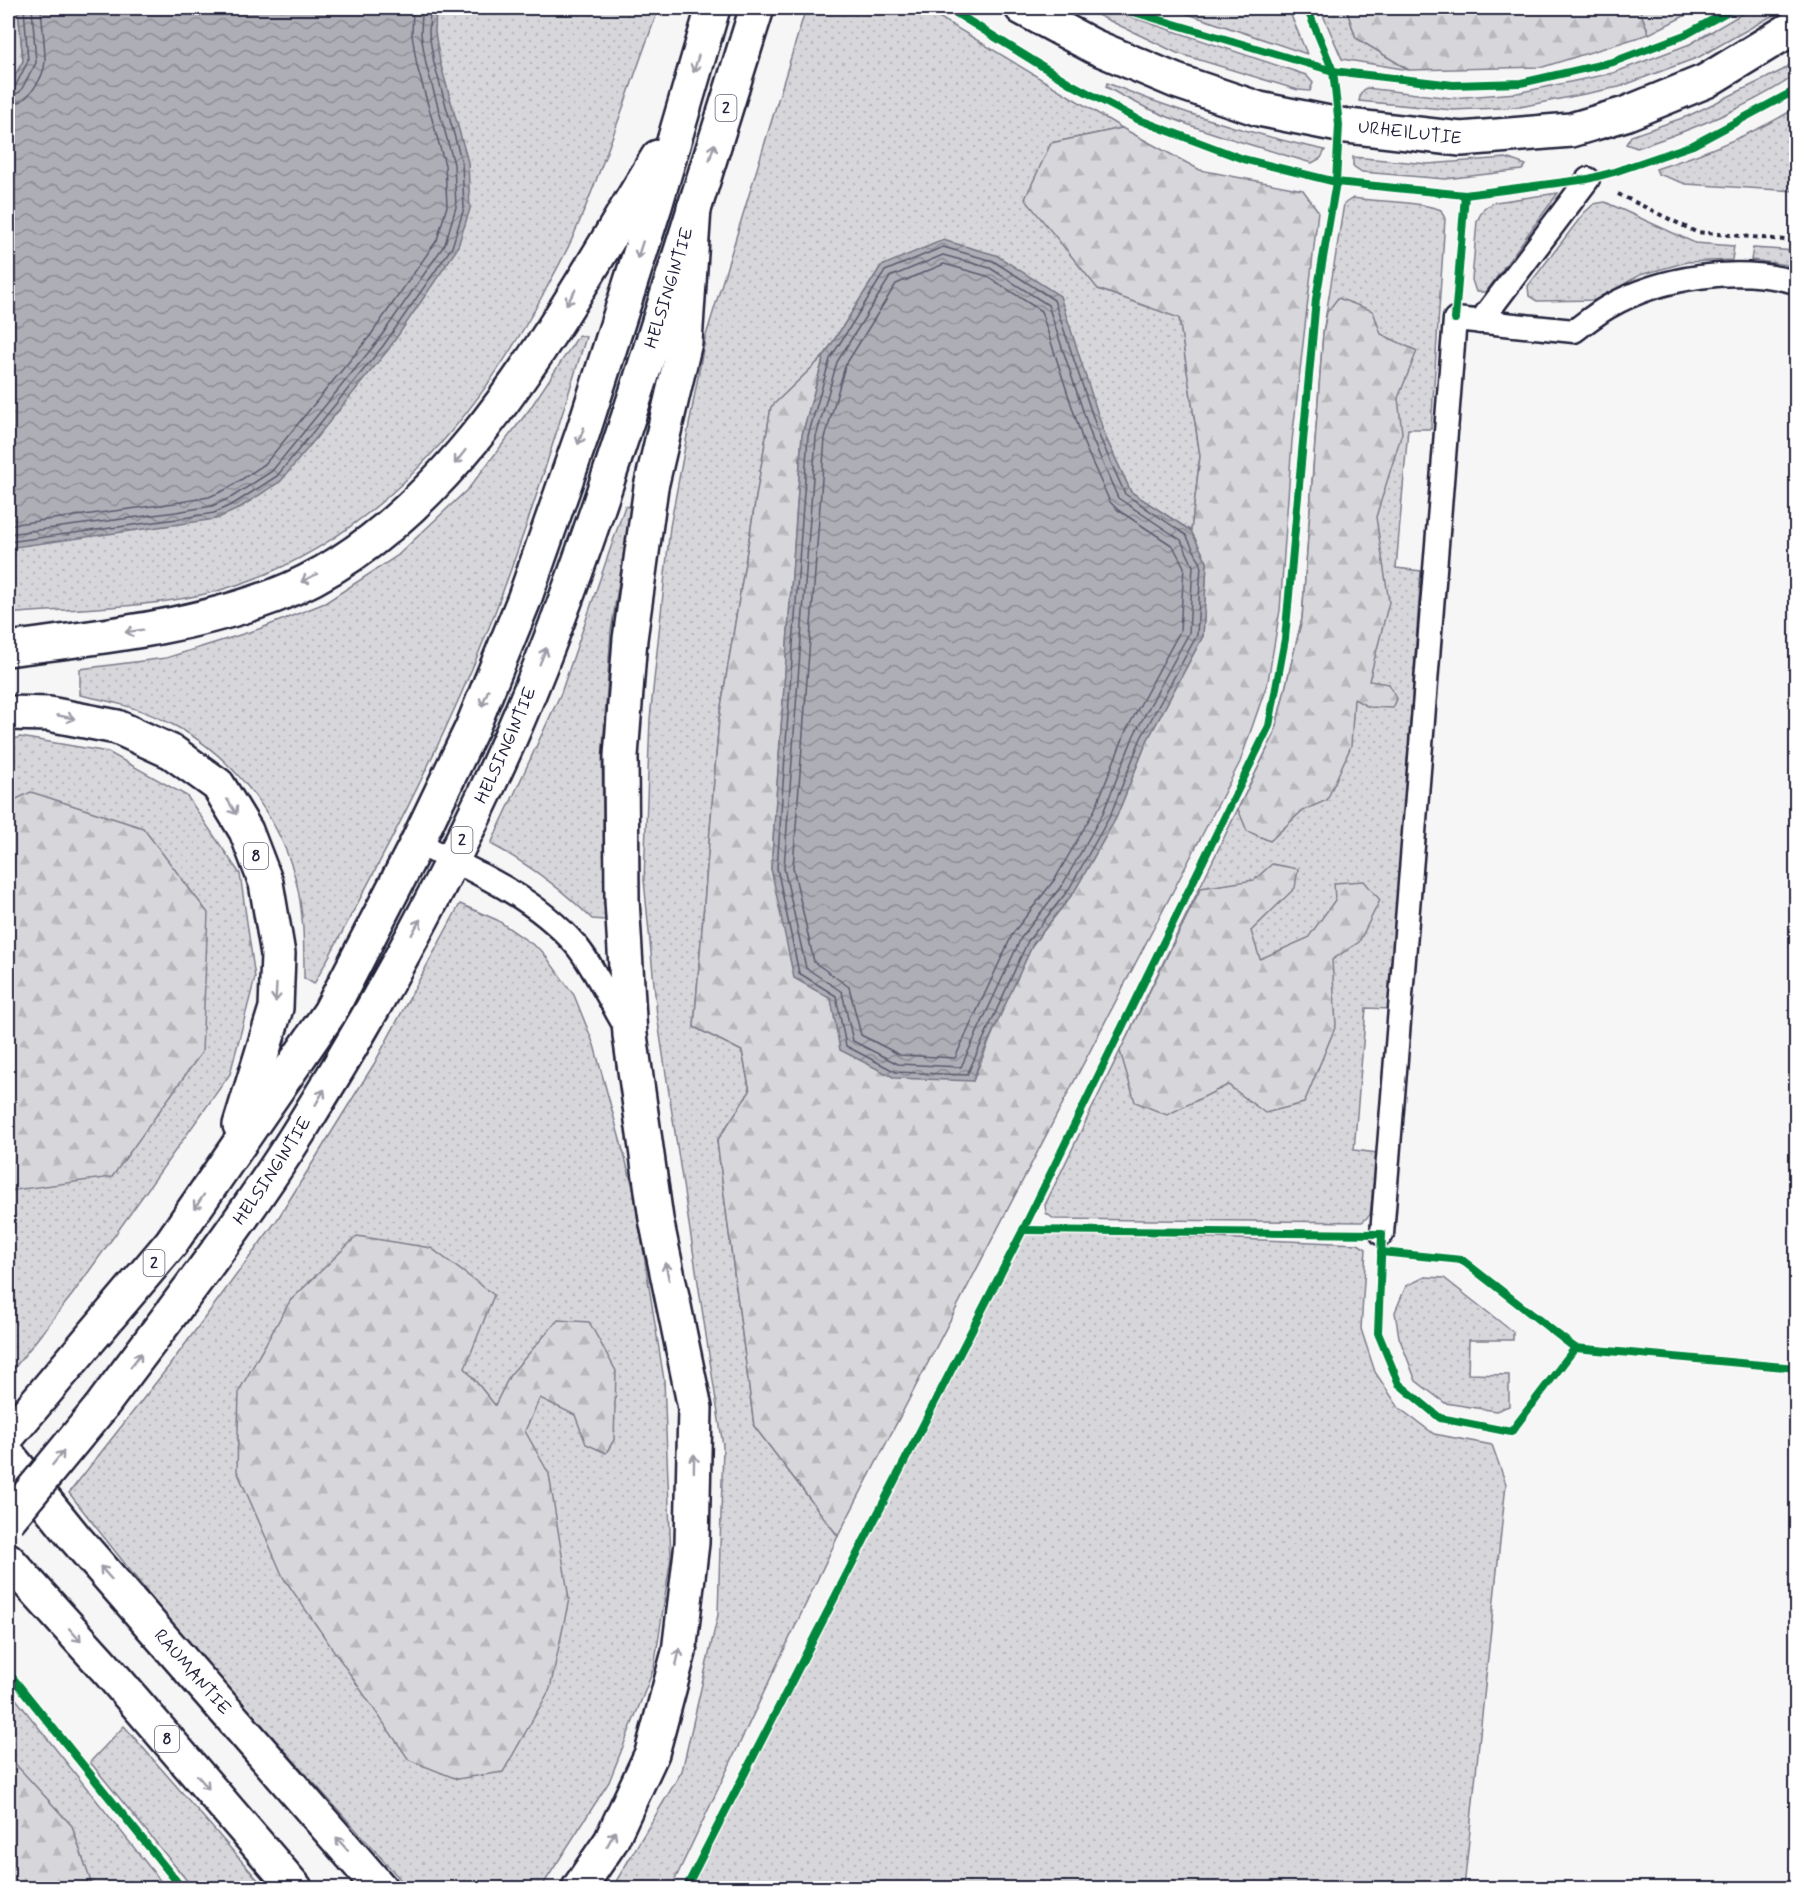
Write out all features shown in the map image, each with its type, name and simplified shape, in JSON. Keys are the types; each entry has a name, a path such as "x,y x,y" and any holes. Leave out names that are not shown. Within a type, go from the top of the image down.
{"main road":[{"name":"HELSINGINTIE","path":"8,1436 171,1243 330,1012 417,843 472,728 524,600 583,432 713,8"},
{"name":"HELSINGINTIE","path":"8,1520 100,1407 217,1252 301,1128 367,1016 452,860 512,733 563,607 619,448 757,8"},
{"name":"URHEILUTIE","path":"1022,8 1092,46 1176,81 1259,109 1339,125 1461,139 1571,130 1625,114 1706,81 1797,26"},
{"path":"8,649 192,622 275,596 336,565 392,522 454,465 510,393 679,122"},
{"path":"579,1888 611,1841 652,1753 680,1652 692,1543 695,1408 656,1219 630,1035 622,900 621,756 630,639 651,487 685,342 694,208"},
{"name":"8","path":"8,713 49,714 117,727 172,752 218,785 246,831 266,883 275,925 278,965 276,1008 231,1154"},
{"name":"RAUMANTIE","path":"8,1455 75,1538 380,1888"},
{"name":"8","path":"8,1560 111,1674 295,1888"}],"lane":[{"path":"1480,322 1588,180"},
{"path":"1382,1234 1455,320 1574,331 1609,306 1652,288 1695,277 1781,278 1797,282"},
{"path":"417,843 504,886 543,912 577,946 630,1035"}],"path":[{"path":"1588,180 1695,232 1797,241"}],"green space":[{"path":"8,8 659,8 598,177 561,261 518,338 486,387 451,432 412,475 369,512 322,545 272,572 217,591 139,605 8,614"},
{"path":"8,8 18,8 23,61 8,88"},
{"path":"806,8 924,8 1122,128 1051,143 1098,289 1179,317 1200,456 1191,531 1131,492 1105,436 881,266 824,356 771,407 719,719 694,1027 742,1051 750,1092 717,1141 754,1426 838,1536 671,1888 612,1888 682,1771 718,1615 723,1446 657,1015 644,880 650,719 670,527 705,339"},
{"path":"1083,8 1104,8 1306,75 1313,83 1310,91 1298,90 1177,53"},
{"path":"1170,8 1288,8 1307,54"},
{"path":"1320,8 1346,8 1356,38 1409,70 1342,59"},
{"path":"1346,8 1639,8 1649,34 1543,67 1409,70 1356,38"},
{"path":"1639,8 1700,8 1649,34"},
{"path":"1752,8 1786,8 1699,57 1619,87 1520,107 1453,110 1359,101 1361,93 1366,88 1451,98 1517,93 1613,73 1690,44"},
{"path":"1796,60 1796,75 1739,108 1637,148 1626,144 1631,136 1688,116 1783,70"},
{"path":"1107,83 1214,121 1325,150 1321,158 1312,163 1233,139 1155,112 1106,87"},
{"path":"1796,108 1796,191 1686,184 1658,174 1656,169 1728,143"},
{"path":"1122,128 1200,170 1303,190 1318,211 1292,441 1280,610 1268,681 1240,762 838,1536 754,1426 717,1141 750,1091 742,1051 694,1027 719,719 771,407 824,356 802,435 771,869 973,1081 1003,1008 1033,944 1074,892 1116,818 1147,741 1203,636 1207,562 1191,531 1200,456 1179,318 1098,289 1025,199 1051,143"},
{"path":"1353,157 1428,164 1506,158 1526,165 1522,170 1445,179 1362,172 1353,166"},
{"path":"1558,193 1486,292 1476,292 1472,280 1477,221 1484,208 1496,202"},
{"path":"1353,198 1432,207 1441,210 1445,219 1431,429 1408,429 1396,568 1421,571 1390,1009 1366,1008 1354,1150 1377,1153 1370,1215 1362,1222 1054,1219 1046,1213 1045,1205 1274,735 1302,619 1323,333 1344,204"},
{"path":"1605,202 1695,243 1734,246 1732,260 1687,262 1640,275 1596,300 1537,301 1529,296 1528,286 1584,213 1594,204"},
{"path":"1753,248 1796,251 1796,266 1751,260"},
{"path":"1338,298 1373,311 1381,334 1417,351 1398,398 1402,433 1376,517 1389,602 1369,681 1389,684 1397,699 1393,708 1369,707 1354,699 1351,746 1327,800 1302,811 1270,841 1247,831 1238,809 1274,735 1302,619 1323,333 1327,312"},
{"path":"579,335 586,337 529,518 490,625 430,762 314,984 304,978 302,915 298,889 287,852 276,829 246,784 208,747 186,732 143,711 80,695 80,669 166,658 259,629 325,603 397,556 469,488 529,410"},
{"path":"625,506 631,507 611,631 602,761 605,920 592,919 545,878 491,844 561,693"},
{"path":"20,737 108,752 187,796 240,874 255,978 230,1074 72,1295 8,1376 8,741"},
{"path":"31,792 143,828 208,913 202,1052 112,1177 8,1191 8,803"},
{"path":"1272,864 1298,869 1295,888 1251,931 1260,959 1308,938 1335,900 1334,883 1364,881 1380,900 1359,942 1332,960 1336,1025 1304,1103 1265,1113 1228,1085 1167,1115 1135,1102 1120,1051 1201,888 1254,880"},
{"path":"460,904 497,920 542,951 574,995 594,1045 633,1187 664,1380 671,1557 654,1668 609,1782 541,1888 408,1888 178,1631 69,1493 169,1366 277,1220 374,1064"},
{"path":"1023,1230 1358,1244 1366,1249 1361,1329 1375,1372 1399,1408 1434,1434 1492,1445 1506,1484 1464,1888 686,1888"},
{"path":"357,1236 431,1248 494,1295 465,1368 495,1405 510,1375 558,1320 589,1322 616,1371 614,1440 606,1453 586,1444 575,1415 540,1398 525,1431 549,1474 569,1599 550,1689 503,1772 457,1779 409,1760 283,1577 237,1471 239,1391 290,1301"},
{"path":"1425,1277 1444,1278 1513,1332 1513,1340 1469,1340 1468,1374 1509,1375 1509,1406 1496,1411 1445,1403 1416,1381 1399,1337 1395,1312 1406,1286"},
{"path":"8,1689 166,1888 8,1888"},
{"path":"124,1726 265,1888 193,1888 90,1762"},
{"path":"8,1756 72,1826 93,1888 8,1888"}],"water":[{"path":"18,8 436,8 435,32 440,62 468,162 470,209 457,249 388,350 281,481 238,509 216,519 8,548 8,88 23,61"},
{"path":"943,240 996,255 1060,296 1105,436 1131,492 1191,531 1207,562 1203,636 1147,741 1116,818 1074,892 1033,944 980,1060 973,1081 895,1078 840,1050 831,999 794,978 771,869 802,435 824,356 881,266"}],"cycle path":[{"path":"948,8 1071,84 1137,119 1243,159 1336,182 1465,195 1588,179 1614,172 1693,145 1796,90"},
{"path":"1120,8 1333,71 1453,85 1521,83 1613,62 1685,35 1734,8"},
{"path":"686,1888 1023,1230 1269,726 1285,639 1316,299 1336,182 1339,125 1333,71 1307,8"},
{"path":"1455,319 1465,195"},
{"path":"1023,1230 1382,1234 1378,1333 1399,1384 1440,1418 1511,1432 1575,1348"},
{"path":"1381,1252 1462,1260 1575,1348 1796,1368"},
{"path":"8,1672 182,1888"}]}
